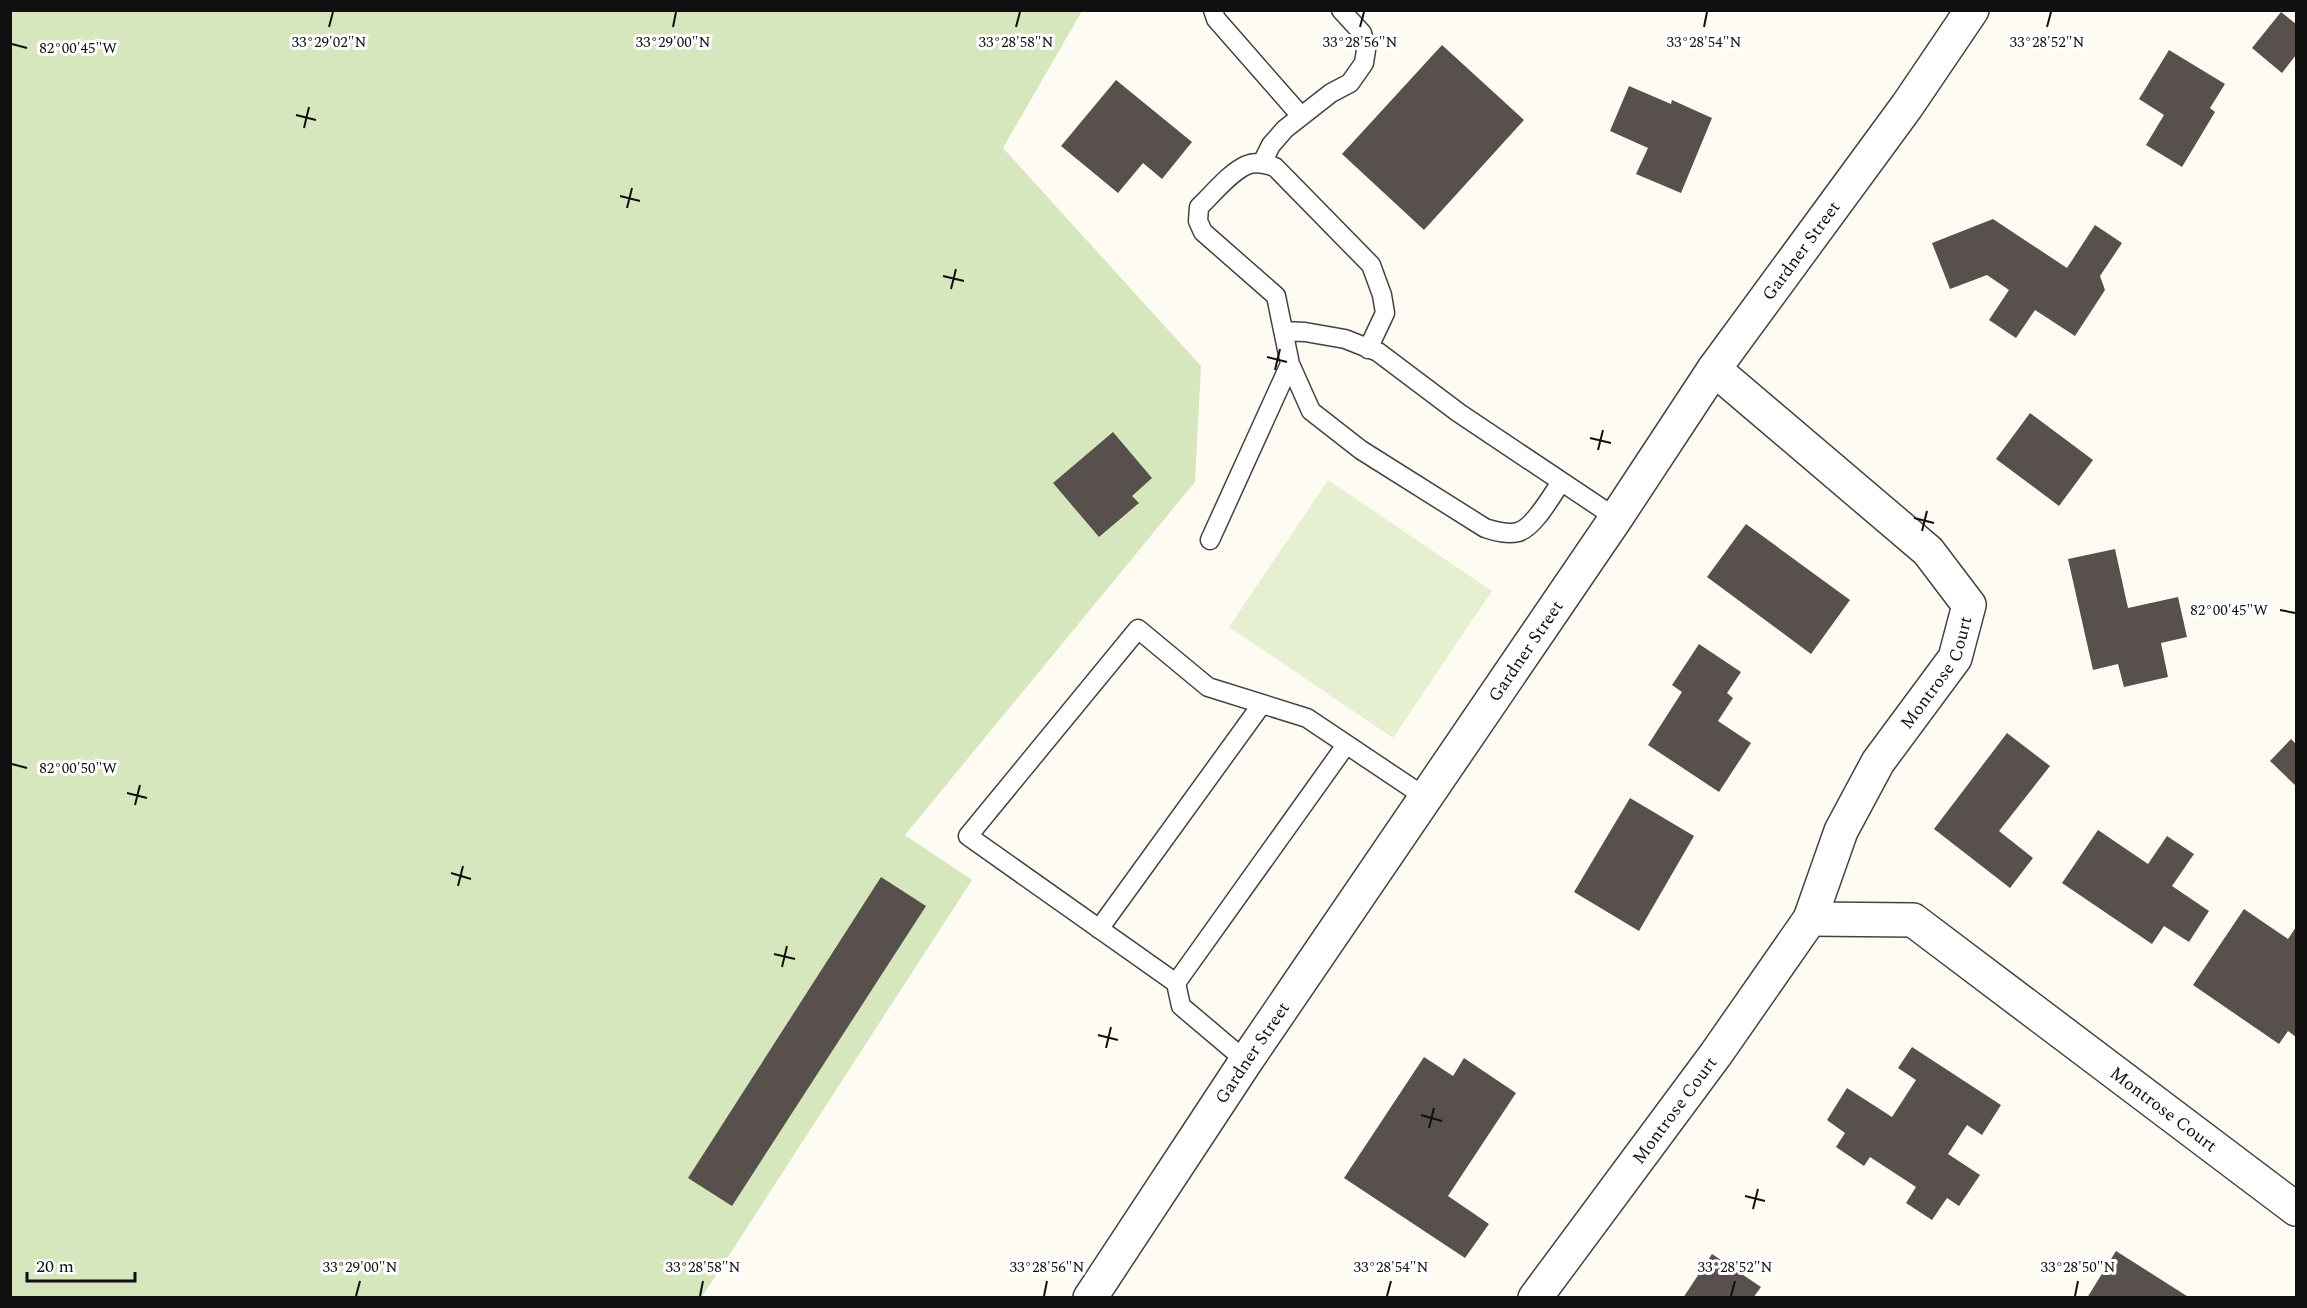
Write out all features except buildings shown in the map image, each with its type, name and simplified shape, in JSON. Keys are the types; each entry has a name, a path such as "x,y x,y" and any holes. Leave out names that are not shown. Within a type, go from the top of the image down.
{"street":[{"name":"Gardner Street","path":"1090,1298 1425,796 1616,519 1714,369 1907,106 1972,10"},
{"name":"Montrose Court","path":"1535,1298 1716,1054 1810,919 1841,831 1878,762 1955,658 1969,604 1928,551 1714,369"},
{"name":"Montrose Court","path":"1810,919 1913,920 2296,1209"}],"lane":[{"path":"1213,10 1216,19 1301,116"},
{"path":"1262,163 1271,145 1285,129 1331,93 1350,83 1364,63 1366,50 1362,33 1341,10"},
{"path":"1368,348 1385,313 1382,295 1371,265 1275,167 1262,163 1246,165 1199,207 1198,221 1203,232 1276,296 1284,331 1284,345 1311,411 1360,450 1485,528 1502,533 1519,532 1536,518 1561,482"},
{"path":"1284,331 1345,339 1378,352 1459,412 1616,519"},
{"path":"1210,540 1290,364"},
{"path":"1246,1062 1181,1006 1176,983 968,836 1138,629 1208,687 1307,718 1425,796"},
{"path":"1099,929 1262,704"},
{"path":"1176,983 1346,745"}],"green space":[{"path":"11,11 1082,11 1003,148 1201,366 1195,482 905,835 972,880 702,1297 11,1297"},
{"path":"1328,480 1492,591 1393,738 1229,627"}]}
